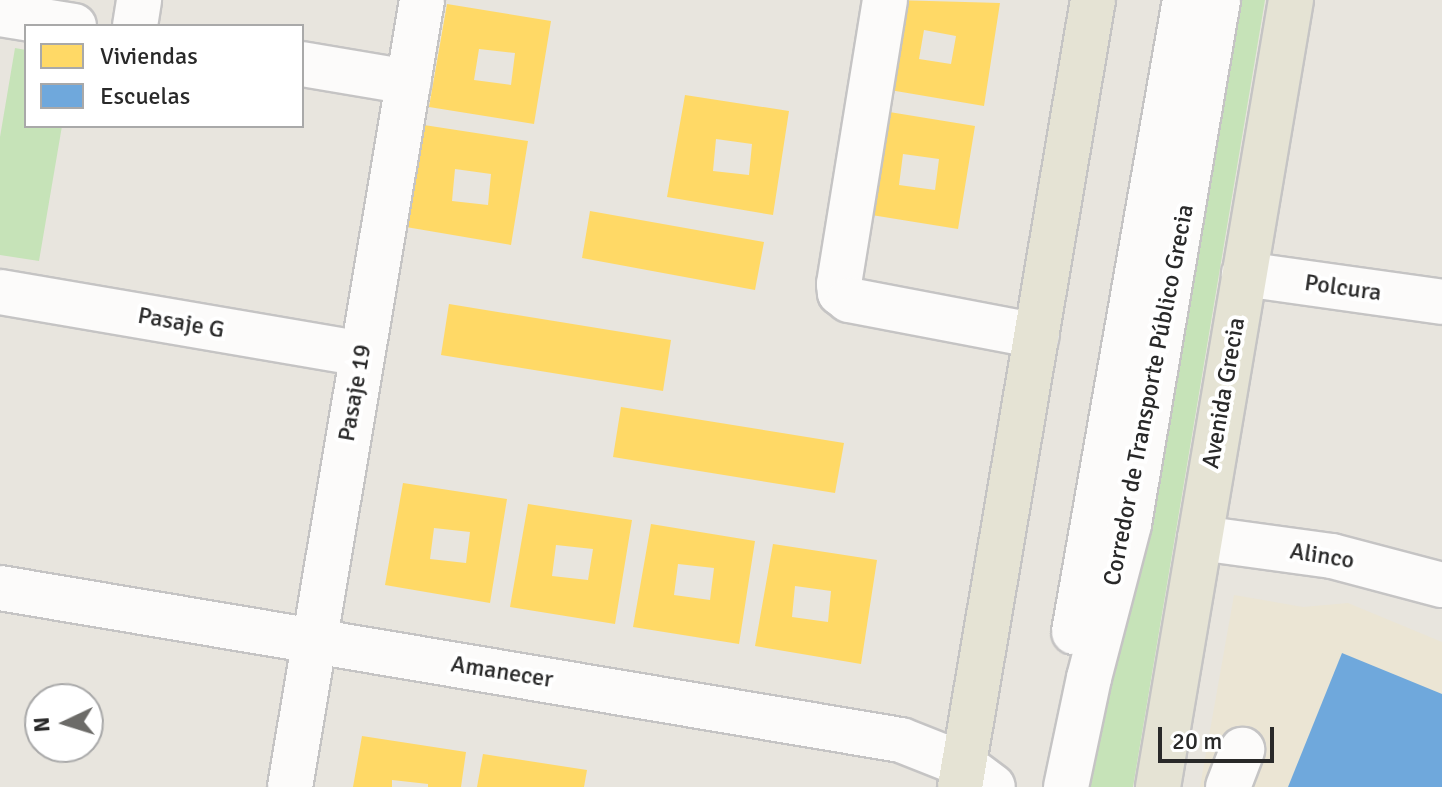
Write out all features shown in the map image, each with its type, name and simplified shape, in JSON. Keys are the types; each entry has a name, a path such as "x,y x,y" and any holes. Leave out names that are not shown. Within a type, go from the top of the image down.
{"main road":[{"path":"972,780 1037,336 1093,0"},
{"name":"Avenida Grecia","path":"1158,787 1291,0"}],"street":[{"path":"135,24 139,0"},
{"name":"Pasaje 19","path":"290,787 422,0"},
{"path":"885,0 840,293 849,300 1037,336"},
{"name":"Corredor de Transporte Público Grecia","path":"1046,787 1185,0"},
{"name":"Corredor de Transporte Público Grecia","path":"1066,787 1089,678 1129,524 1218,0"},
{"path":"0,14 62,24"},
{"path":"304,64 408,82"},
{"name":"Polcura","path":"1244,274 1442,302"},
{"name":"Pasaje G","path":"0,292 362,354"},
{"name":"Alinco","path":"1200,538 1332,556 1442,585"},
{"name":"Amanecer","path":"0,588 889,738 931,750 972,780"}],"shaded area":[{"path":"1234,595 1303,607 1348,603 1442,642 1442,787 1200,787"}],"green space":[{"path":"1228,0 1265,0 1133,787 1076,787"},
{"path":"15,48 24,50 24,128 62,128 39,261 0,255 0,137"}],"building: Viviendas":[{"path":"894,0 1000,3 984,106 878,88","holes":["924,30 956,36 951,64 919,59"]},
{"path":"447,4 551,21 534,124 429,107","holes":["479,49 515,53 511,85 474,80"]},
{"path":"685,95 789,111 773,215 667,197","holes":["716,139 752,144 749,175 713,171"]},
{"path":"871,109 975,126 958,229 853,212","holes":["903,154 939,159 935,190 899,185"]},
{"path":"424,125 528,141 511,245 406,227","holes":["455,169 491,174 488,205 452,201"]},
{"path":"590,211 764,242 755,290 582,258"},
{"path":"449,304 671,340 663,391 441,355"},
{"path":"621,407 844,443 835,493 613,457"},
{"path":"403,483 507,499 490,603 385,585","holes":["434,528 470,532 466,563 430,559"]},
{"path":"528,504 632,520 615,624 510,607","holes":["556,545 593,549 588,580 552,576"]},
{"path":"651,524 755,541 739,644 633,627","holes":["678,564 714,568 710,600 674,595"]},
{"path":"773,544 877,560 861,664 755,646","holes":["795,586 831,591 828,622 792,617"]},
{"path":"362,736 466,752 461,787 428,787 428,784 392,780 392,787 353,787"},
{"path":"483,754 587,770 584,787 477,787"}],"building: Escuelas":[{"path":"1342,653 1442,694 1442,787 1288,787"}]}
